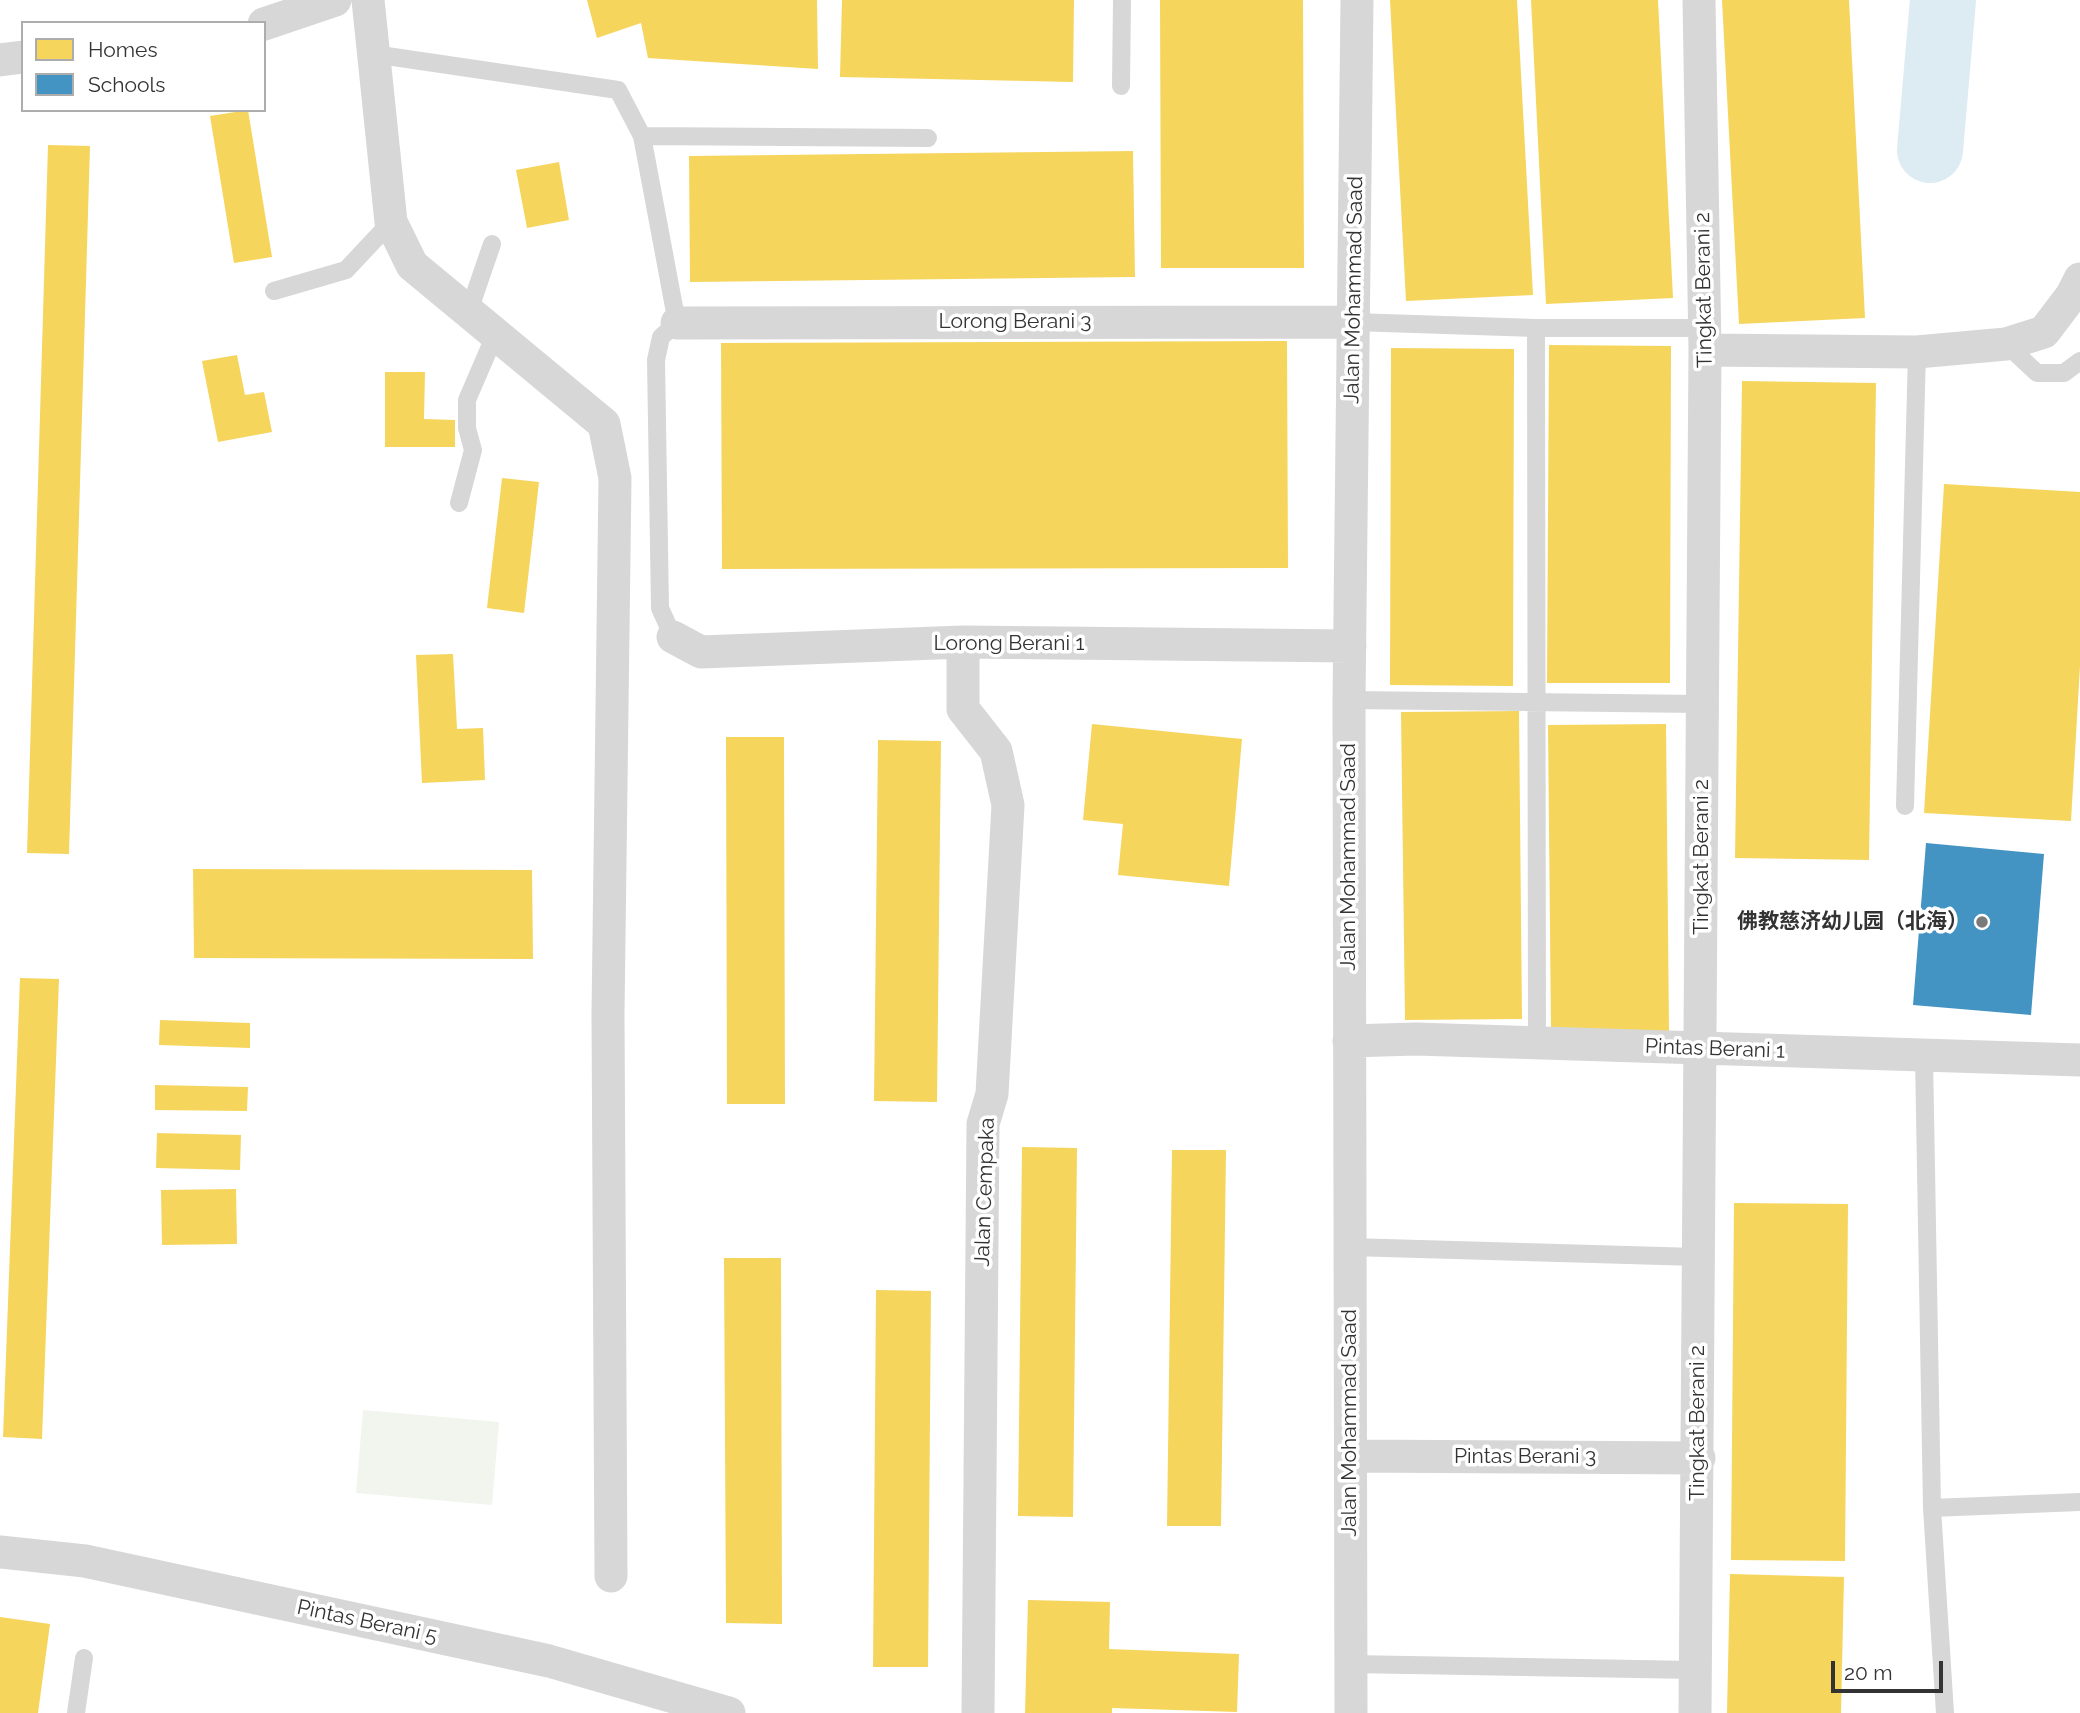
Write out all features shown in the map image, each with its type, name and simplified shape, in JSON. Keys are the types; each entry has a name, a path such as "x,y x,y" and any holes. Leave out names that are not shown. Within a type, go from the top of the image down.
{"street":[{"path":"266,23 335,0"},
{"path":"368,0 391,222 412,265 604,424 615,478 608,1014 611,1576"},
{"name":"Jalan Mohammad Saad","path":"1350,1713 1349,700 1357,0"},
{"name":"Tingkat Berani 2","path":"1695,1713 1699,1458 1697,1256 1702,1048 1705,339 1699,0"},
{"path":"0,60 21,57"},
{"path":"1705,339 1755,348 1917,352 2006,344 2044,332 2072,295 2080,279"},
{"name":"Lorong Berani 3","path":"677,323 1353,322"},
{"name":"Lorong Berani 1","path":"673,637 701,652 963,642 1350,646"},
{"name":"Jalan Cempaka","path":"963,642 963,709 996,751 1008,805 992,1094 983,1124 978,1713"},
{"name":"Pintas Berani 1","path":"1349,1041 1416,1039 2080,1060"},
{"name":"Pintas Berani 3","path":"1351,1456 1699,1458"},
{"name":"Pintas Berani 5","path":"0,1552 85,1561 549,1661 729,1713"}],"lane":[{"path":"1121,86 1122,0"},
{"path":"373,54 618,90 642,136 677,323 661,337 656,360 660,608 673,637"},
{"path":"642,136 928,138"},
{"path":"274,291 346,270 391,222"},
{"path":"469,311 492,244"},
{"path":"1353,322 1536,328 1705,339"},
{"path":"1536,328 1537,1043"},
{"path":"459,503 473,450 467,428 467,400 495,335"},
{"path":"2006,344 2037,373 2064,373 2080,361"},
{"path":"1905,806 1917,352"},
{"path":"1349,700 1702,704"},
{"path":"1924,1056 1932,1508 1945,1713"},
{"path":"1350,1247 1697,1256"},
{"path":"1932,1508 2080,1502"},
{"path":"76,1713 83,1658"},
{"path":"1352,1664 1695,1670"}],"shaded area":[{"path":"363,1410 499,1422 492,1505 356,1493"}],"building: Homes":[{"path":"587,0 817,0 818,69 648,58 641,23 597,38"},
{"path":"842,0 1074,0 1073,82 840,77"},
{"path":"1160,0 1303,0 1304,268 1161,268"},
{"path":"1390,0 1517,0 1533,295 1406,301"},
{"path":"1531,0 1658,0 1673,298 1546,304"},
{"path":"1722,0 1849,0 1865,318 1739,324"},
{"path":"248,112 272,257 234,263 210,116"},
{"path":"48,145 90,146 69,854 27,853"},
{"path":"1133,151 1135,277 690,282 689,156"},
{"path":"559,162 569,220 527,228 516,170"},
{"path":"1287,341 1288,568 722,569 721,343"},
{"path":"1549,345 1671,346 1670,683 1547,683"},
{"path":"1391,348 1514,349 1513,686 1390,685"},
{"path":"237,355 245,395 264,392 272,432 218,442 202,361"},
{"path":"385,372 425,372 424,419 455,420 455,447 385,447"},
{"path":"1742,381 1876,383 1869,860 1735,858"},
{"path":"502,478 539,482 524,613 487,608"},
{"path":"1944,484 2080,492 2080,666 2071,821 1924,813"},
{"path":"453,654 457,729 483,728 485,780 422,783 416,655"},
{"path":"1519,711 1522,1019 1405,1020 1401,712"},
{"path":"1092,724 1242,739 1229,886 1118,875 1123,824 1083,820"},
{"path":"1666,724 1669,1031 1551,1032 1548,725"},
{"path":"726,737 784,737 785,1104 727,1104"},
{"path":"878,740 941,741 937,1102 874,1101"},
{"path":"193,869 532,870 533,959 194,958"},
{"path":"20,978 59,979 42,1439 3,1437"},
{"path":"160,1020 250,1023 250,1048 159,1045"},
{"path":"155,1085 248,1087 247,1111 155,1110"},
{"path":"157,1133 241,1135 240,1170 156,1168"},
{"path":"1022,1147 1077,1148 1073,1517 1018,1516"},
{"path":"1172,1150 1226,1150 1221,1526 1167,1526"},
{"path":"236,1189 237,1244 162,1245 161,1190"},
{"path":"1734,1203 1848,1204 1845,1561 1731,1560"},
{"path":"724,1258 781,1258 782,1624 726,1623"},
{"path":"876,1290 931,1291 928,1667 873,1667"},
{"path":"1730,1574 1844,1577 1841,1713 1727,1713"},
{"path":"1028,1600 1110,1602 1109,1649 1239,1654 1237,1712 1112,1708 1112,1713 1025,1713"},
{"path":"0,1617 50,1624 38,1713 0,1713"}],"building: Schools":[{"path":"1926,843 2044,854 2031,1015 1913,1005"}],"waterway":[{"path":"1930,150 1943,0"}],"place":[{"name":"佛教慈济幼儿园（北海）","path":"1982,922"}]}
